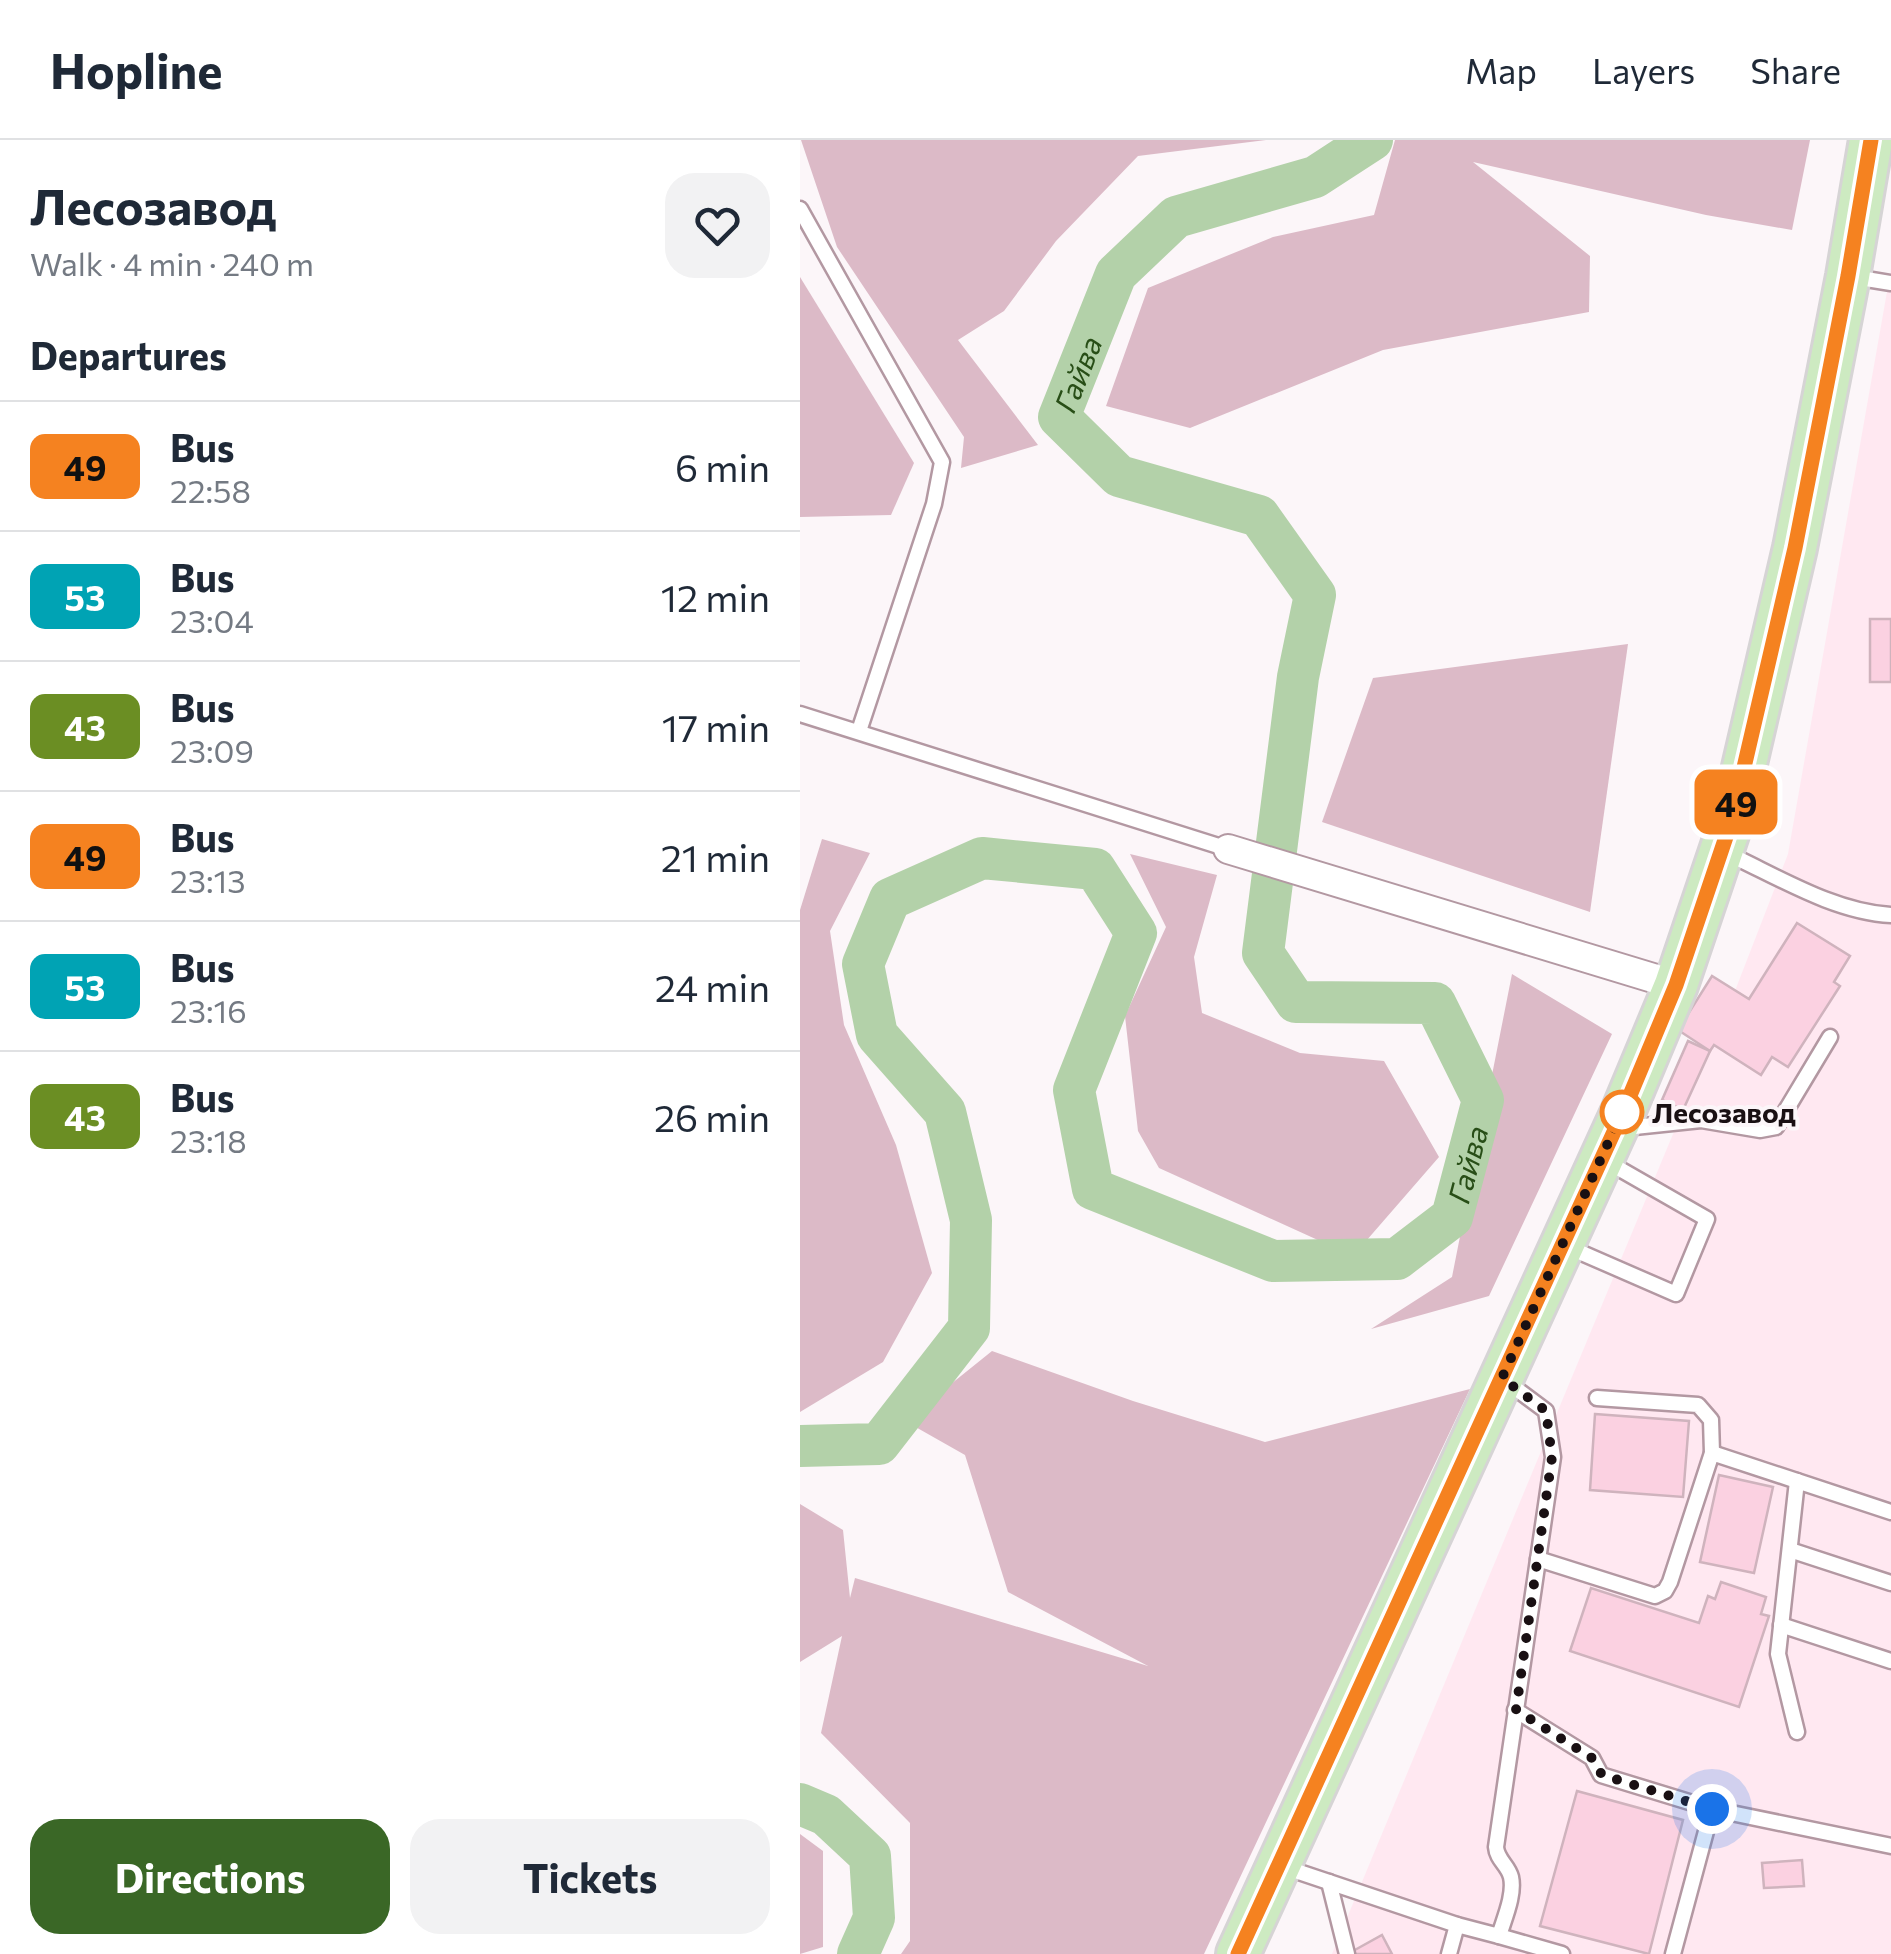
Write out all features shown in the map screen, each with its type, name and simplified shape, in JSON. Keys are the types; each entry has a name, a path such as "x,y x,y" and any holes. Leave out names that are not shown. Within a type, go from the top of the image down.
{"main road":[{"path":"1238,1954 1608,1144 1676,985 1723,851 1795,548 1871,140"}],"street":[{"path":"1228,849 1676,985"}],"lane":[{"path":"800,209 942,462 934,504 858,731"},
{"path":"1848,276 1891,283"},
{"path":"800,714 1228,849"},
{"path":"1723,851 1831,901 1876,914 1891,914"},
{"path":"1608,1144 1701,1120 1760,1130 1776,1127 1830,1036"},
{"path":"1562,1245 1676,1294 1707,1219 1608,1144"},
{"path":"1499,1936 1512,1882 1496,1847 1552,1457 1546,1411 1502,1378"},
{"path":"1538,1559 1643,1594 1655,1596 1665,1591 1712,1453 1712,1420 1698,1405 1596,1398"},
{"path":"1712,1453 1891,1512"},
{"path":"1797,1481 1778,1654 1797,1732"},
{"path":"1790,1550 1891,1583"},
{"path":"1782,1625 1891,1661"},
{"path":"1516,1710 1592,1758 1602,1775 1712,1809 1891,1846"},
{"path":"1674,1954 1712,1809"},
{"path":"1278,1866 1457,1925 1562,1954"},
{"path":"1330,1882 1346,1954"},
{"path":"1449,1954 1457,1925"}],"shaded area":[{"path":"801,140 1266,140 1138,156 1056,241 1004,311 958,340 1038,445 961,468 964,437 837,247"},
{"path":"1395,140 1810,140 1792,230 1706,215 1473,162 1590,256 1589,312 1383,350 1190,428 1106,406 1148,288 1273,237 1374,215"},
{"path":"1891,269 1891,1954 1332,1954 1683,1110 1714,1045 1788,854"},
{"path":"800,277 914,463 891,515 800,517"},
{"path":"1628,644 1590,912 1322,822 1373,678"},
{"path":"822,839 870,853 830,931 844,1025 896,1145 932,1273 883,1362 800,1412 800,910"},
{"path":"1130,854 1217,875 1194,957 1202,1013 1300,1053 1384,1061 1439,1157 1353,1256 1159,1168 1138,1131 1125,1016 1166,927"},
{"path":"1512,974 1612,1034 1489,1296 1371,1329 1452,1277"},
{"path":"992,1351 1265,1442 1470,1389 1204,1954 901,1954 910,1941 910,1823 821,1733 842,1636 800,1662 800,1504 843,1530 850,1598 855,1578 1148,1666 1008,1592 965,1455 905,1421"},
{"path":"800,1834 823,1851 823,1947 800,1954"}],"building":[{"path":"1870,619 1891,619 1891,682 1870,682"},
{"path":"1797,923 1850,956 1834,982 1840,986 1788,1067 1772,1057 1761,1075 1714,1045 1710,1051 1678,1030 1712,976 1749,999"},
{"path":"1688,1041 1710,1051 1683,1110 1662,1100"},
{"path":"1595,1414 1689,1421 1683,1497 1590,1490"},
{"path":"1719,1475 1773,1487 1754,1573 1700,1562"},
{"path":"1721,1582 1766,1597 1761,1614 1769,1616 1739,1707 1570,1651 1591,1588 1699,1623 1708,1596 1715,1599"},
{"path":"1577,1791 1683,1820 1649,1954 1540,1926"},
{"path":"1802,1860 1804,1886 1764,1888 1762,1863"},
{"path":"1382,1935 1392,1954 1354,1954 1353,1951"}],"waterway":[{"name":"Гайва","path":"800,1446 879,1444 969,1328 971,1220 945,1112 877,1035 863,964 890,899 982,858 1095,869 1136,933 1074,1090 1093,1189 1273,1261 1397,1259 1452,1217 1483,1100 1435,1003 1296,1002 1263,953 1298,677 1315,595 1259,516 1119,476 1059,417 1116,274 1176,217 1315,177 1372,140"},
{"name":"Гайва","path":"800,1804 826,1815 870,1856 874,1918 858,1954"}],"bus line":[{"name":"49","path":"1238,1954 1623,1112 1676,985 1723,851 1795,548 1871,140"}],"place":[{"name":"Лесозавод","path":"1622,1112"}],"route":[{"path":"1622,1112 1502,1378 1546,1411 1552,1457 1516,1710 1592,1758 1602,1775 1712,1809"}]}
